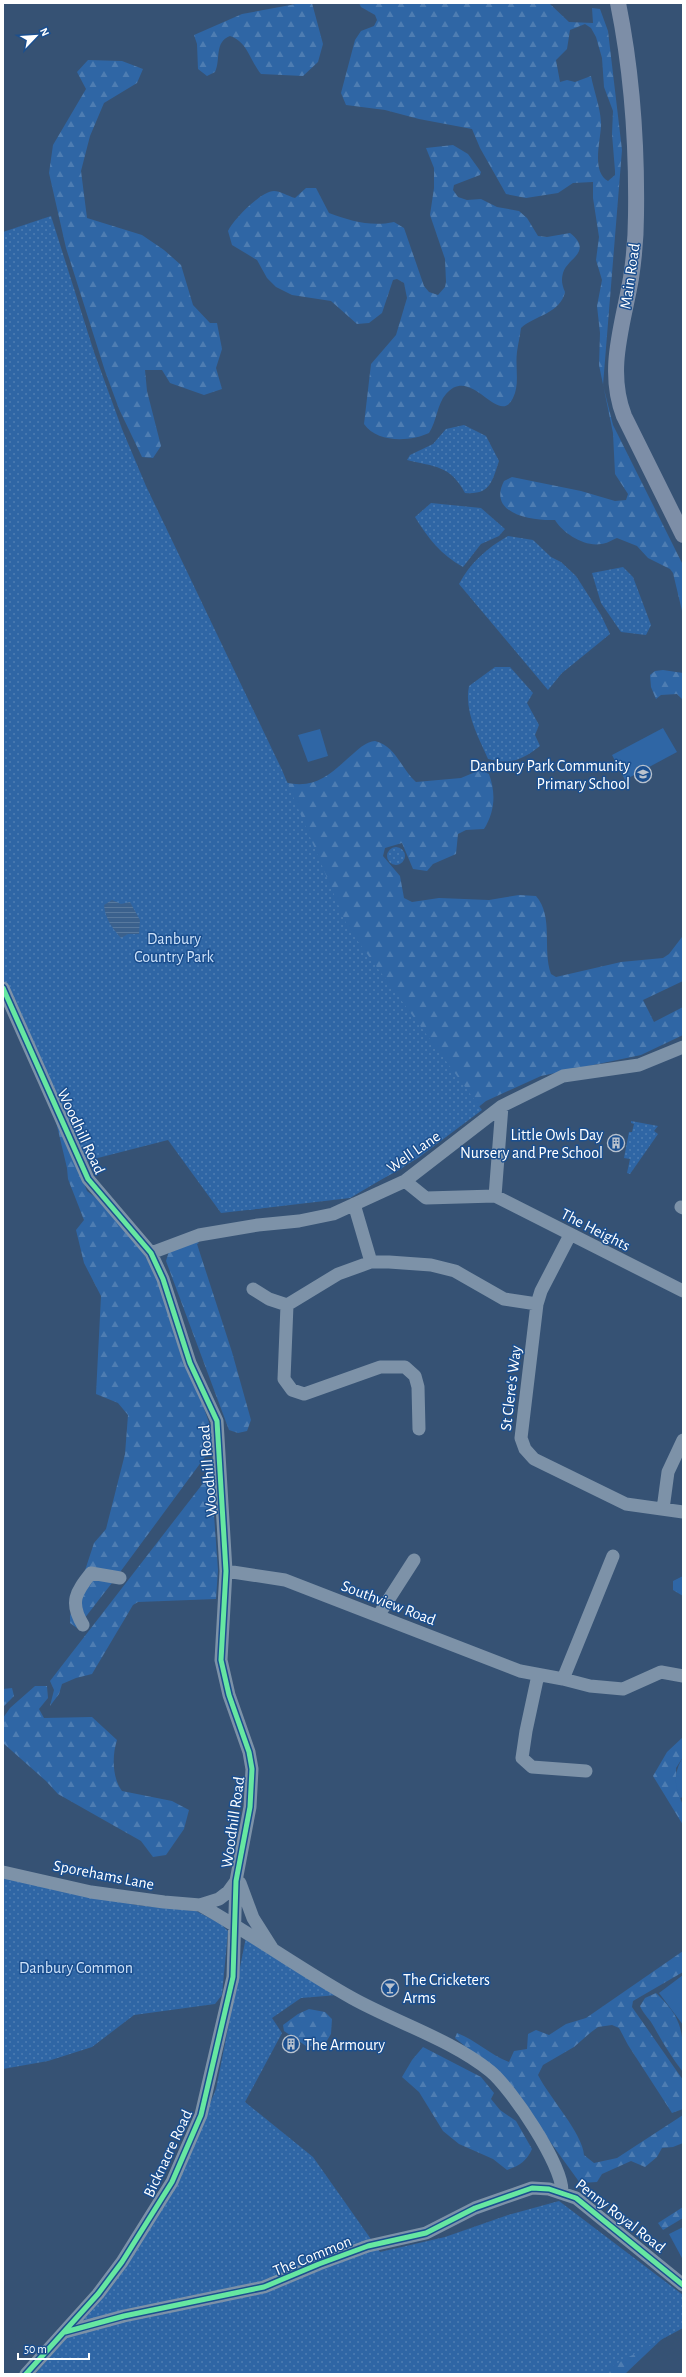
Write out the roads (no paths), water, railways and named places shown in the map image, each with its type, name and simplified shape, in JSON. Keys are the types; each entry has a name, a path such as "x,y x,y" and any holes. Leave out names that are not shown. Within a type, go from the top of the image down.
{"main road":[{"name":"Main Road","path":"618,3 627,48 634,135 636,215 631,277 616,358 617,398 624,416 683,535"}],"street":[{"name":"Woodhill Road","path":"3,988 88,1179 151,1253 163,1279 190,1364 217,1421 226,1571 221,1660 229,1695 249,1752 252,1769 250,1807 237,1878 235,1926"},
{"name":"Well Lane","path":"151,1253 200,1235 258,1225 299,1221 333,1214 405,1181 502,1106 563,1076 638,1065 683,1047"},
{"path":"494,1196 502,1106"},
{"name":"The Heights","path":"405,1181 426,1198 494,1196 683,1291"},
{"path":"354,1204 370,1262"},
{"name":"St Clere's Way","path":"570,1235 541,1291 537,1304 521,1438 525,1450 534,1459 626,1504 683,1512"},
{"path":"253,1289 269,1299 287,1305 338,1274 370,1262 431,1265 455,1271 504,1299 537,1304"},
{"path":"287,1305 284,1379 292,1390 304,1394 380,1367 405,1367 415,1376 418,1387 419,1429"},
{"path":"663,1509 668,1472 683,1440"},
{"path":"563,1679 613,1556"},
{"path":"378,1616 414,1560"},
{"name":"Southview Road","path":"226,1571 284,1580 520,1671 590,1686 623,1689 661,1672 683,1676"},
{"path":"82,1625 74,1611 75,1601 91,1573 106,1574 120,1578"},
{"path":"538,1675 522,1758 532,1767 586,1771"},
{"name":"Sporehams Lane","path":"3,1872 91,1892 164,1902 200,1905 218,1899 228,1892 237,1878"},
{"name":"Penny Royal Road","path":"237,1878 244,1900 253,1918 274,1951"},
{"name":"Sporehams Lane","path":"200,1905 235,1926"},
{"name":"Penny Royal Road","path":"235,1926 353,1998 462,2053 491,2072 506,2088 548,2150 562,2185 562,2192 576,2198 683,2285"},
{"name":"Bicknacre Road","path":"26,2374 66,2332 122,2262 172,2182 201,2115 232,1977 235,1926"},
{"name":"The Common","path":"66,2332 124,2316 264,2287 319,2264 368,2246 426,2233 475,2208 521,2192 540,2187 562,2192"}],"place":[{"name":"Danbury Park Community Primary School","path":"643,774"},
{"name":"Little Owls Day Nursery and Pre School","path":"616,1143"},
{"name":"The Cricketers Arms","path":"390,1988"},
{"name":"The Armoury","path":"291,2044"}],"park label":[{"name":"Danbury Country Park","path":"174,947"},
{"name":"Danbury Common","path":"76,1967"}]}
